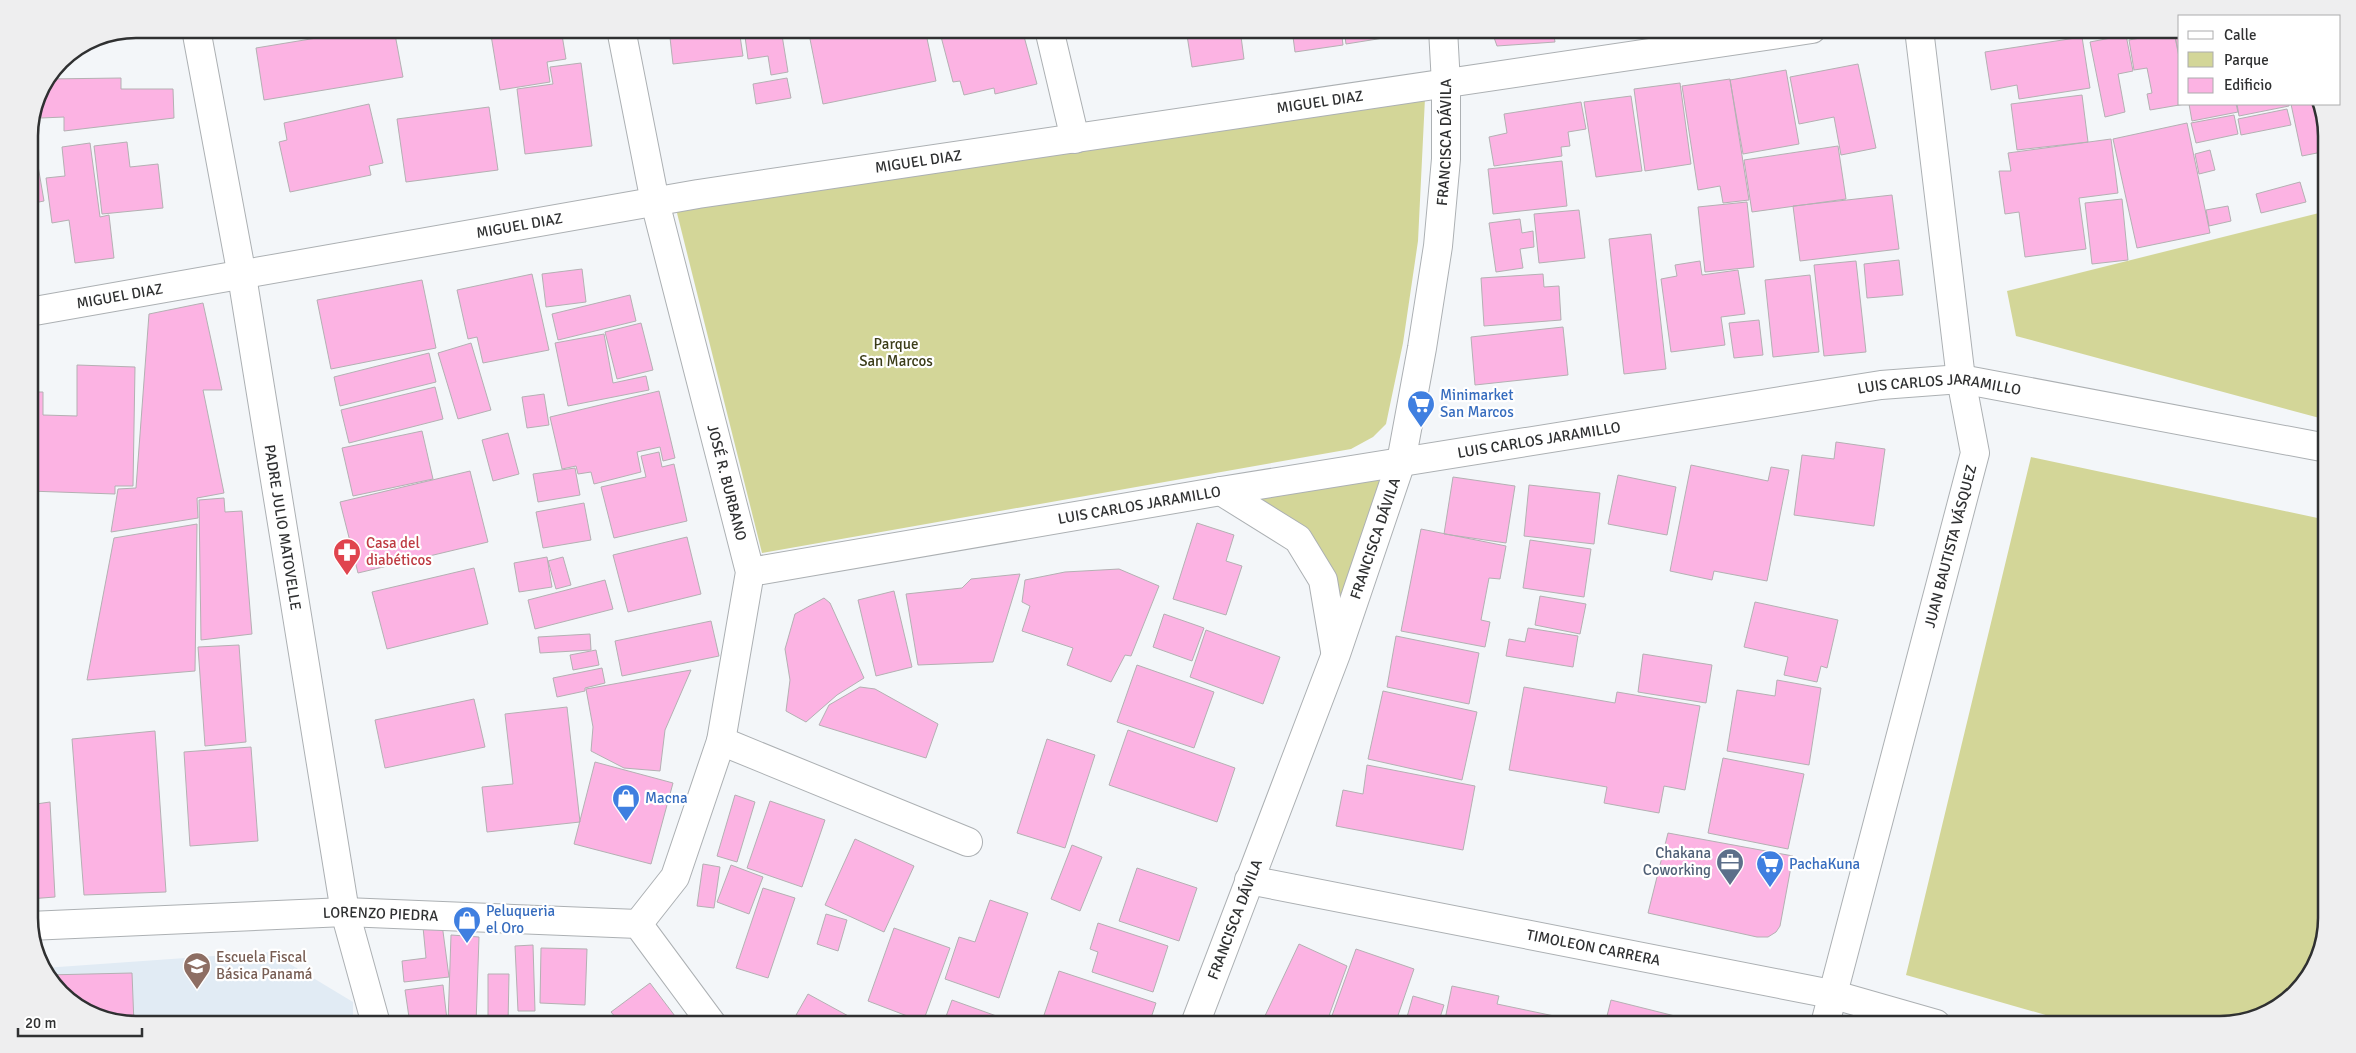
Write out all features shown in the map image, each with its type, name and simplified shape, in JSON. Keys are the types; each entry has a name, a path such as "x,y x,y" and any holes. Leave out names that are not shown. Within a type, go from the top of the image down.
{"street":[{"name":"PADRE JULIO MATOVELLE","path":"198,38 242,276 345,912 374,1016"},
{"name":"JOSÉ R. BURBANO","path":"623,38 655,202 750,572 721,741 675,877 638,924"},
{"path":"1051,38 1075,139"},
{"name":"FRANCISCA DÁVILA","path":"1198,1016 1248,880 1336,654 1401,462 1438,246 1446,160 1446,84 1443,38"},
{"name":"MIGUEL DIAZ","path":"38,310 655,202 1752,38"},
{"name":"JUAN BAUTISTA VÁSQUEZ","path":"1826,1016 1975,453 1961,379 1920,38"},
{"name":"LUIS CARLOS JARAMILLO","path":"750,572 1221,491 1339,474 1401,462 1882,385 1961,379 2318,446"},
{"path":"1221,491 1298,539 1323,580 1336,654"},
{"path":"721,741 968,842"},
{"name":"TIMOLEON CARRERA","path":"1248,880 1831,994 1908,1016"},
{"name":"LORENZO PIEDRA","path":"38,926 345,912 638,924"},
{"path":"638,924 706,1016"}],"shaded area":[{"name":"Escuela Fiscal Básica Panamá","path":"270,952 353,1002 353,1016 135,1016 116,1014 98,1008 76,995 66,987 52,967"}],"green space":[{"name":"Parque San Marcos","path":"1425,98 1418,241 1403,343 1386,424 1373,437 1351,449 762,553 676,209"},
{"path":"2318,213 2318,418 2016,336 2007,291"},
{"path":"2031,457 2318,518 2318,930 2311,955 2294,982 2275,999 2264,1005 2233,1015 2049,1016 1906,975"},
{"path":"1383,477 1341,609 1249,497"}],"building":[{"path":"317,38 396,38 403,77 264,100 256,48"},
{"path":"491,38 562,38 566,59 547,62 550,82 500,90"},
{"path":"670,38 740,38 743,56 673,64"},
{"path":"745,38 782,38 788,72 771,75 768,56 748,59"},
{"path":"810,38 927,38 936,81 823,104"},
{"path":"941,38 1024,38 1037,84 995,94 994,88 964,95 960,81 953,82"},
{"path":"1187,38 1241,38 1244,59 1192,67"},
{"path":"1293,38 1342,38 1343,45 1295,52"},
{"path":"1345,38 1384,38 1346,44"},
{"path":"1494,38 1554,38 1555,42 1497,46"},
{"path":"2082,38 2090,88 2019,99 2017,85 1991,90 1985,52"},
{"path":"2111,38 2127,38 2133,71 2118,74 2125,112 2105,117 2090,42"},
{"path":"2140,38 2175,38 2178,52 2179,105 2150,110 2147,94 2152,93 2147,68 2134,70 2129,40"},
{"path":"2175,38 2178,38 2178,50"},
{"path":"581,63 592,146 525,154 517,89 553,84 550,67"},
{"path":"1858,64 1876,148 1841,155 1834,117 1799,124 1790,77"},
{"path":"1786,70 1799,144 1743,154 1730,80"},
{"path":"121,78 121,89 173,89 174,118 64,131 64,117 41,118 41,110 45,98 56,79"},
{"path":"787,78 791,98 756,104 753,84"},
{"path":"1730,79 1749,200 1723,203 1720,186 1698,190 1682,86"},
{"path":"1680,83 1691,164 1645,171 1634,89"},
{"path":"2082,95 2088,142 2017,150 2011,104"},
{"path":"1631,96 1642,171 1596,177 1584,102"},
{"path":"1581,102 1586,129 1568,132 1570,146 1561,147 1562,156 1494,166 1489,137 1507,133 1504,114"},
{"path":"369,104 383,163 369,166 371,175 290,192 279,142 287,140 284,123"},
{"path":"2189,105 2236,105 2238,112 2192,121"},
{"path":"2237,105 2289,105 2289,106 2239,116"},
{"path":"2291,105 2313,105 2317,116 2318,153 2302,156"},
{"path":"489,107 498,170 406,182 397,119"},
{"path":"2287,109 2291,125 2241,135 2238,119"},
{"path":"2234,115 2238,134 2196,143 2191,123"},
{"path":"2187,123 2210,233 2137,248 2113,139"},
{"path":"2111,139 2118,193 2079,198 2086,249 2025,257 2019,212 2005,214 1999,171 2011,171 2008,153"},
{"path":"127,142 130,167 158,164 163,208 102,214 94,146"},
{"path":"90,143 100,217 109,215 114,258 75,263 69,220 52,223 46,178 65,176 62,147"},
{"path":"1838,146 1846,199 1752,212 1744,160"},
{"path":"2210,150 2215,170 2199,174 2195,154"},
{"path":"1562,161 1567,206 1493,214 1488,169"},
{"path":"38,166 44,201 38,202"},
{"path":"2300,182 2306,202 2261,213 2256,194"},
{"path":"1892,195 1899,249 1800,261 1793,206"},
{"path":"2122,199 2128,260 2092,264 2085,203"},
{"path":"1747,202 1754,267 1705,272 1698,207"},
{"path":"2228,206 2231,221 2209,226 2206,210"},
{"path":"1579,210 1585,258 1539,263 1534,214"},
{"path":"1520,219 1522,233 1533,231 1534,247 1520,249 1523,268 1496,272 1489,223"},
{"path":"1651,234 1666,369 1624,374 1609,239"},
{"path":"1899,260 1903,295 1867,298 1864,264"},
{"path":"1700,261 1702,275 1738,270 1745,314 1721,317 1725,345 1671,352 1661,279 1677,276 1675,265"},
{"path":"1856,261 1866,352 1824,356 1814,265"},
{"path":"582,269 586,302 546,307 542,274"},
{"path":"532,274 549,350 483,363 477,337 468,339 457,290"},
{"path":"1543,274 1544,287 1559,286 1561,320 1484,326 1481,278"},
{"path":"1810,275 1819,352 1773,357 1765,280"},
{"path":"422,280 436,348 331,369 317,300"},
{"path":"630,295 636,321 558,340 552,314"},
{"path":"203,303 222,390 203,390 224,493 197,498 198,518 111,532 118,489 136,488 149,314"},
{"path":"1759,320 1763,355 1734,358 1729,323"},
{"path":"641,323 653,370 617,379 605,332"},
{"path":"1563,327 1568,375 1475,385 1471,337"},
{"path":"604,334 613,383 646,376 649,390 568,406 555,343"},
{"path":"471,343 491,410 458,419 438,353"},
{"path":"429,353 436,382 340,406 334,377"},
{"path":"77,365 135,367 133,486 115,486 115,494 38,491 38,392 43,392 43,415 77,416"},
{"path":"435,387 443,419 349,443 341,410"},
{"path":"659,391 675,458 663,461 660,447 637,452 641,472 594,484 591,472 578,474 576,466 562,469 550,417"},
{"path":"544,394 549,425 527,428 522,397"},
{"path":"422,431 433,479 353,496 342,448"},
{"path":"508,433 519,474 493,481 482,440"},
{"path":"1836,442 1885,449 1874,526 1794,515 1802,455 1834,459"},
{"path":"659,452 662,467 674,464 687,521 614,538 601,487 646,477 641,456"},
{"path":"1691,465 1768,481 1771,467 1789,470 1767,581 1714,571 1712,580 1670,571"},
{"path":"575,468 580,495 538,502 533,474"},
{"path":"470,471 488,542 358,573 340,502"},
{"path":"1618,475 1676,487 1667,535 1608,524"},
{"path":"1453,477 1515,486 1506,543 1444,534"},
{"path":"1529,485 1600,493 1594,544 1524,536"},
{"path":"224,498 225,512 242,511 252,634 201,640 199,500"},
{"path":"584,503 591,540 543,548 536,512"},
{"path":"1197,523 1234,535 1226,561 1242,566 1226,615 1173,599"},
{"path":"197,524 195,671 87,680 114,538"},
{"path":"1421,529 1506,546 1500,579 1489,578 1481,620 1490,622 1485,647 1401,631"},
{"path":"687,537 701,594 628,612 613,555"},
{"path":"1530,540 1591,549 1584,597 1523,588"},
{"path":"547,557 552,587 519,592 514,563"},
{"path":"563,557 571,585 556,589 548,561"},
{"path":"474,568 488,624 387,649 372,592"},
{"path":"1119,569 1159,586 1131,656 1125,655 1111,682 1067,665 1073,648 1022,631 1030,606 1022,602 1025,580 1065,572"},
{"path":"1020,574 993,662 918,665 906,594 962,588 971,579"},
{"path":"605,580 613,609 535,629 528,600"},
{"path":"894,591 912,667 876,676 858,600"},
{"path":"1540,596 1586,604 1580,634 1535,625"},
{"path":"824,598 830,603 864,678 837,695 806,722 786,711 790,680 785,649 795,614"},
{"path":"1755,602 1838,620 1827,668 1821,666 1817,682 1784,675 1788,657 1744,647"},
{"path":"1164,614 1204,628 1192,661 1153,647"},
{"path":"711,621 719,656 622,676 615,641"},
{"path":"1528,628 1578,636 1573,667 1506,656 1509,639 1525,642"},
{"path":"1206,630 1280,657 1263,704 1190,677"},
{"path":"590,634 591,650 540,653 538,637"},
{"path":"1396,636 1479,653 1469,704 1387,687"},
{"path":"239,645 246,742 205,746 198,647"},
{"path":"596,650 599,665 573,670 570,655"},
{"path":"1643,654 1712,665 1706,703 1638,692"},
{"path":"1137,665 1214,692 1194,748 1117,722"},
{"path":"602,668 605,683 585,688 585,691 557,697 553,678"},
{"path":"691,670 665,730 660,771 624,768 591,751 593,727 586,689"},
{"path":"1777,680 1821,688 1809,765 1727,751 1737,690 1775,696"},
{"path":"860,687 875,689 938,724 926,758 819,725 829,705"},
{"path":"1524,687 1615,703 1617,692 1700,706 1685,790 1664,786 1659,813 1604,803 1607,787 1509,770"},
{"path":"1383,691 1477,712 1462,780 1368,759"},
{"path":"474,699 485,747 385,768 375,720"},
{"path":"567,707 580,822 487,832 482,787 513,784 505,714"},
{"path":"1128,730 1235,768 1217,822 1109,785"},
{"path":"155,731 166,892 84,895 72,739"},
{"path":"1047,739 1095,755 1065,848 1017,833"},
{"path":"251,747 258,841 190,846 184,752"},
{"path":"1723,758 1804,774 1788,849 1708,833"},
{"path":"595,762 673,783 651,864 574,844"},
{"path":"1367,765 1475,786 1463,850 1336,826 1343,790 1363,794"},
{"path":"735,795 755,802 737,862 717,856"},
{"path":"770,801 825,820 802,887 747,868"},
{"path":"50,802 55,897 38,898 38,804"},
{"path":"1668,833 1793,856 1780,926 1776,932 1768,937 1757,937 1648,913"},
{"path":"855,839 914,866 884,932 825,905"},
{"path":"1072,845 1102,857 1080,911 1051,899"},
{"path":"703,864 720,867 714,908 697,906"},
{"path":"731,865 763,877 749,914 717,902"},
{"path":"1137,868 1197,888 1179,941 1119,921"},
{"path":"763,888 795,898 768,978 736,968"},
{"path":"990,900 1028,913 999,998 945,979 959,937 975,942"},
{"path":"826,914 847,920 838,951 817,944"},
{"path":"1098,923 1168,946 1153,992 1092,972 1098,952 1090,949"},
{"path":"442,924 449,977 404,982 402,961 426,958 423,927"},
{"path":"894,928 950,948 925,1016 907,1016 868,1001"},
{"path":"451,935 479,937 476,1016 448,1016"},
{"path":"1299,944 1347,966 1329,1016 1265,1016"},
{"path":"533,945 535,1011 518,1011 515,946"},
{"path":"541,948 587,949 585,1005 540,1003"},
{"path":"1356,949 1414,969 1398,1016 1332,1016"},
{"path":"1059,971 1156,1003 1152,1016 1044,1016"},
{"path":"132,973 134,1016 116,1014 86,1002 66,987 56,975"},
{"path":"488,974 509,974 508,1016 488,1016"},
{"path":"650,983 675,1016 614,1016 611,1012"},
{"path":"443,985 447,1016 409,1016 405,990"},
{"path":"1452,986 1499,996 1497,1004 1554,1016 1446,1016"},
{"path":"808,994 848,1016 796,1016"},
{"path":"1413,996 1444,1005 1441,1016 1407,1016"},
{"path":"952,1000 996,1016 946,1016"},
{"path":"1611,1000 1675,1016 1607,1016"}],"place":[{"name":"Minimarket San Marcos","path":"1421,428"},
{"name":"Casa del diabéticos","path":"347,576"},
{"name":"Macna","path":"626,822"},
{"name":"Chakana Coworking","path":"1730,886"},
{"name":"PachaKuna","path":"1770,888"},
{"name":"Peluqueria el Oro","path":"467,944"},
{"name":"Escuela Fiscal Básica Panamá","path":"197,990"}]}
